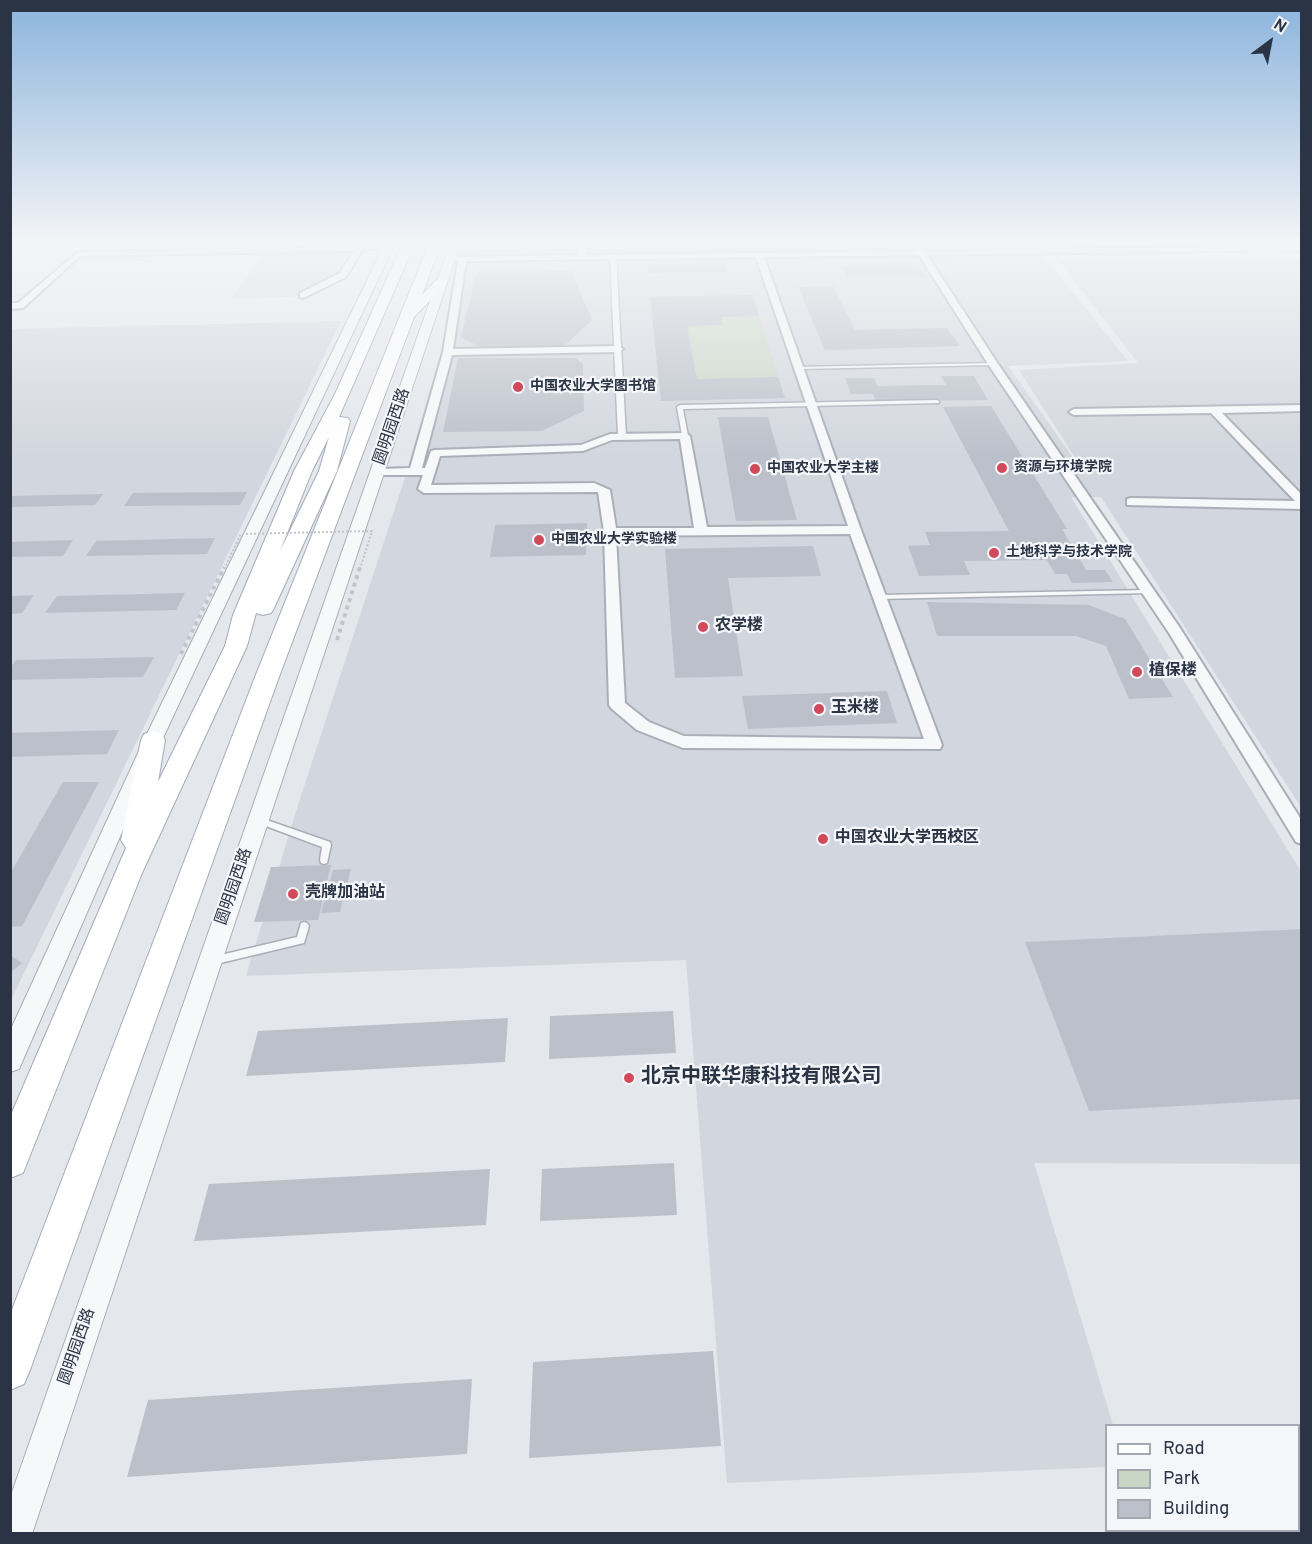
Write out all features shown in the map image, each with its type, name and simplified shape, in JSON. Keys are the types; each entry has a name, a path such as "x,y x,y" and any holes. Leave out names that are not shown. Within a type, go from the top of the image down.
{"main road":[{"path":"10,1160 128,873 236,646 244,615 303,471 344,394 381,313"},
{"name":"圆明园西路","path":"10,1370 267,676 410,313"},
{"path":"407,317 411,313"},
{"path":"128,873 153,740"}],"street":[{"path":"10,1060 153,740 357,313"},
{"name":"圆明园西路","path":"15,1533 431,313"},
{"path":"449,313 448,352 422,471 424,489 594,487 604,490 610,532 616,705 643,726 683,742 934,745 879,597 779,313"},
{"path":"616,313 622,436"},
{"path":"961,313 1148,592 1302,837"},
{"path":"448,352 618,349"},
{"path":"1074,412 1302,408"},
{"path":"1215,410 1302,503"},
{"path":"422,471 435,453 583,448 610,437 685,436 701,531"},
{"path":"378,472 422,471"},
{"path":"1131,502 1302,503"},
{"path":"610,532 855,530"}],"lane":[{"path":"798,368 993,364"},
{"path":"685,436 680,406 938,402"},
{"path":"879,597 1148,592"},
{"path":"257,820 327,844 324,861"},
{"path":"209,962 301,940 304,926"}],"path":[{"path":"181,654 241,534 372,531 337,640"}],"shaded area":[{"name":"中国农业大学西校区","path":"453,313 1090,313 1128,361 1008,366 1092,484 1019,370 1138,363 1099,313 1301,313 1301,807 1101,497 1071,497 1302,873 1301,1164 1034,1163 1113,1424 1105,1424 1105,1467 727,1483 686,960 246,976 298,805 446,352"},
{"path":"341,321 11,1000 11,329"}],"green space":[{"path":"759,316 778,377 697,379 687,326 723,325 721,317"}],"building":[{"path":"467,313 589,313 592,320 564,346 480,347 461,337"},
{"path":"652,313 758,313 759,316 721,317 723,325 687,326 697,379 778,377 785,398 661,401"},
{"path":"809,313 847,313 855,330 947,328 960,346 825,350"},
{"name":"中国农业大学图书馆","path":"458,358 576,358 583,364 584,411 542,431 443,432"},
{"path":"941,376 974,376 988,400 876,401 873,394 851,394 845,378 874,378 877,386 946,385"},
{"path":"991,406 1067,529 1062,529 1086,570 1105,570 1113,582 1072,583 1067,574 1055,574 1047,560 964,561 970,575 919,576 908,546 930,545 925,532 1009,531 943,407"},
{"name":"中国农业大学主楼","path":"718,417 768,417 797,520 736,521"},
{"path":"247,492 240,505 124,506 133,493"},
{"path":"103,494 95,505 10,507 10,496"},
{"name":"中国农业大学实验楼","path":"587,523 586,555 490,557 495,525"},
{"path":"215,538 207,554 86,556 96,541"},
{"path":"73,540 63,556 10,557 10,542"},
{"name":"农学楼","path":"813,546 821,576 728,578 743,676 675,678 665,549"},
{"path":"185,593 176,610 45,613 57,596"},
{"path":"34,595 22,613 10,614 10,596"},
{"name":"植保楼","path":"927,602 1089,605 1125,619 1173,697 1129,699 1106,646 1076,636 937,636"},
{"path":"154,657 143,677 10,680 10,668 16,660"},
{"name":"玉米楼","path":"887,691 897,723 748,729 742,696"},
{"path":"119,730 107,754 10,757 10,733"},
{"path":"63,782 99,782 22,926 10,927 10,874"},
{"name":"壳牌加油站","path":"331,865 318,920 254,922 271,867"},
{"path":"351,869 340,912 321,913 333,870"},
{"path":"1302,929 1302,1099 1089,1111 1025,942"},
{"path":"10,955 22,963 10,973"},
{"path":"673,1011 676,1053 549,1059 550,1016"},
{"path":"508,1018 505,1062 246,1076 258,1031"},
{"path":"674,1163 677,1215 540,1221 542,1169"},
{"path":"490,1169 486,1225 194,1241 209,1184"},
{"path":"713,1351 721,1446 529,1458 533,1362"},
{"path":"472,1379 467,1454 127,1477 148,1400"}],"place":[{"name":"中国农业大学图书馆","path":"518,387"},
{"name":"资源与环境学院","path":"1002,468"},
{"name":"中国农业大学主楼","path":"755,469"},
{"name":"中国农业大学实验楼","path":"539,540"},
{"name":"土地科学与技术学院","path":"994,553"},
{"name":"农学楼","path":"703,627"},
{"name":"植保楼","path":"1137,672"},
{"name":"玉米楼","path":"819,709"},
{"name":"中国农业大学西校区","path":"823,839"},
{"name":"壳牌加油站","path":"293,894"},
{"name":"北京中联华康科技有限公司","path":"629,1078"}]}
